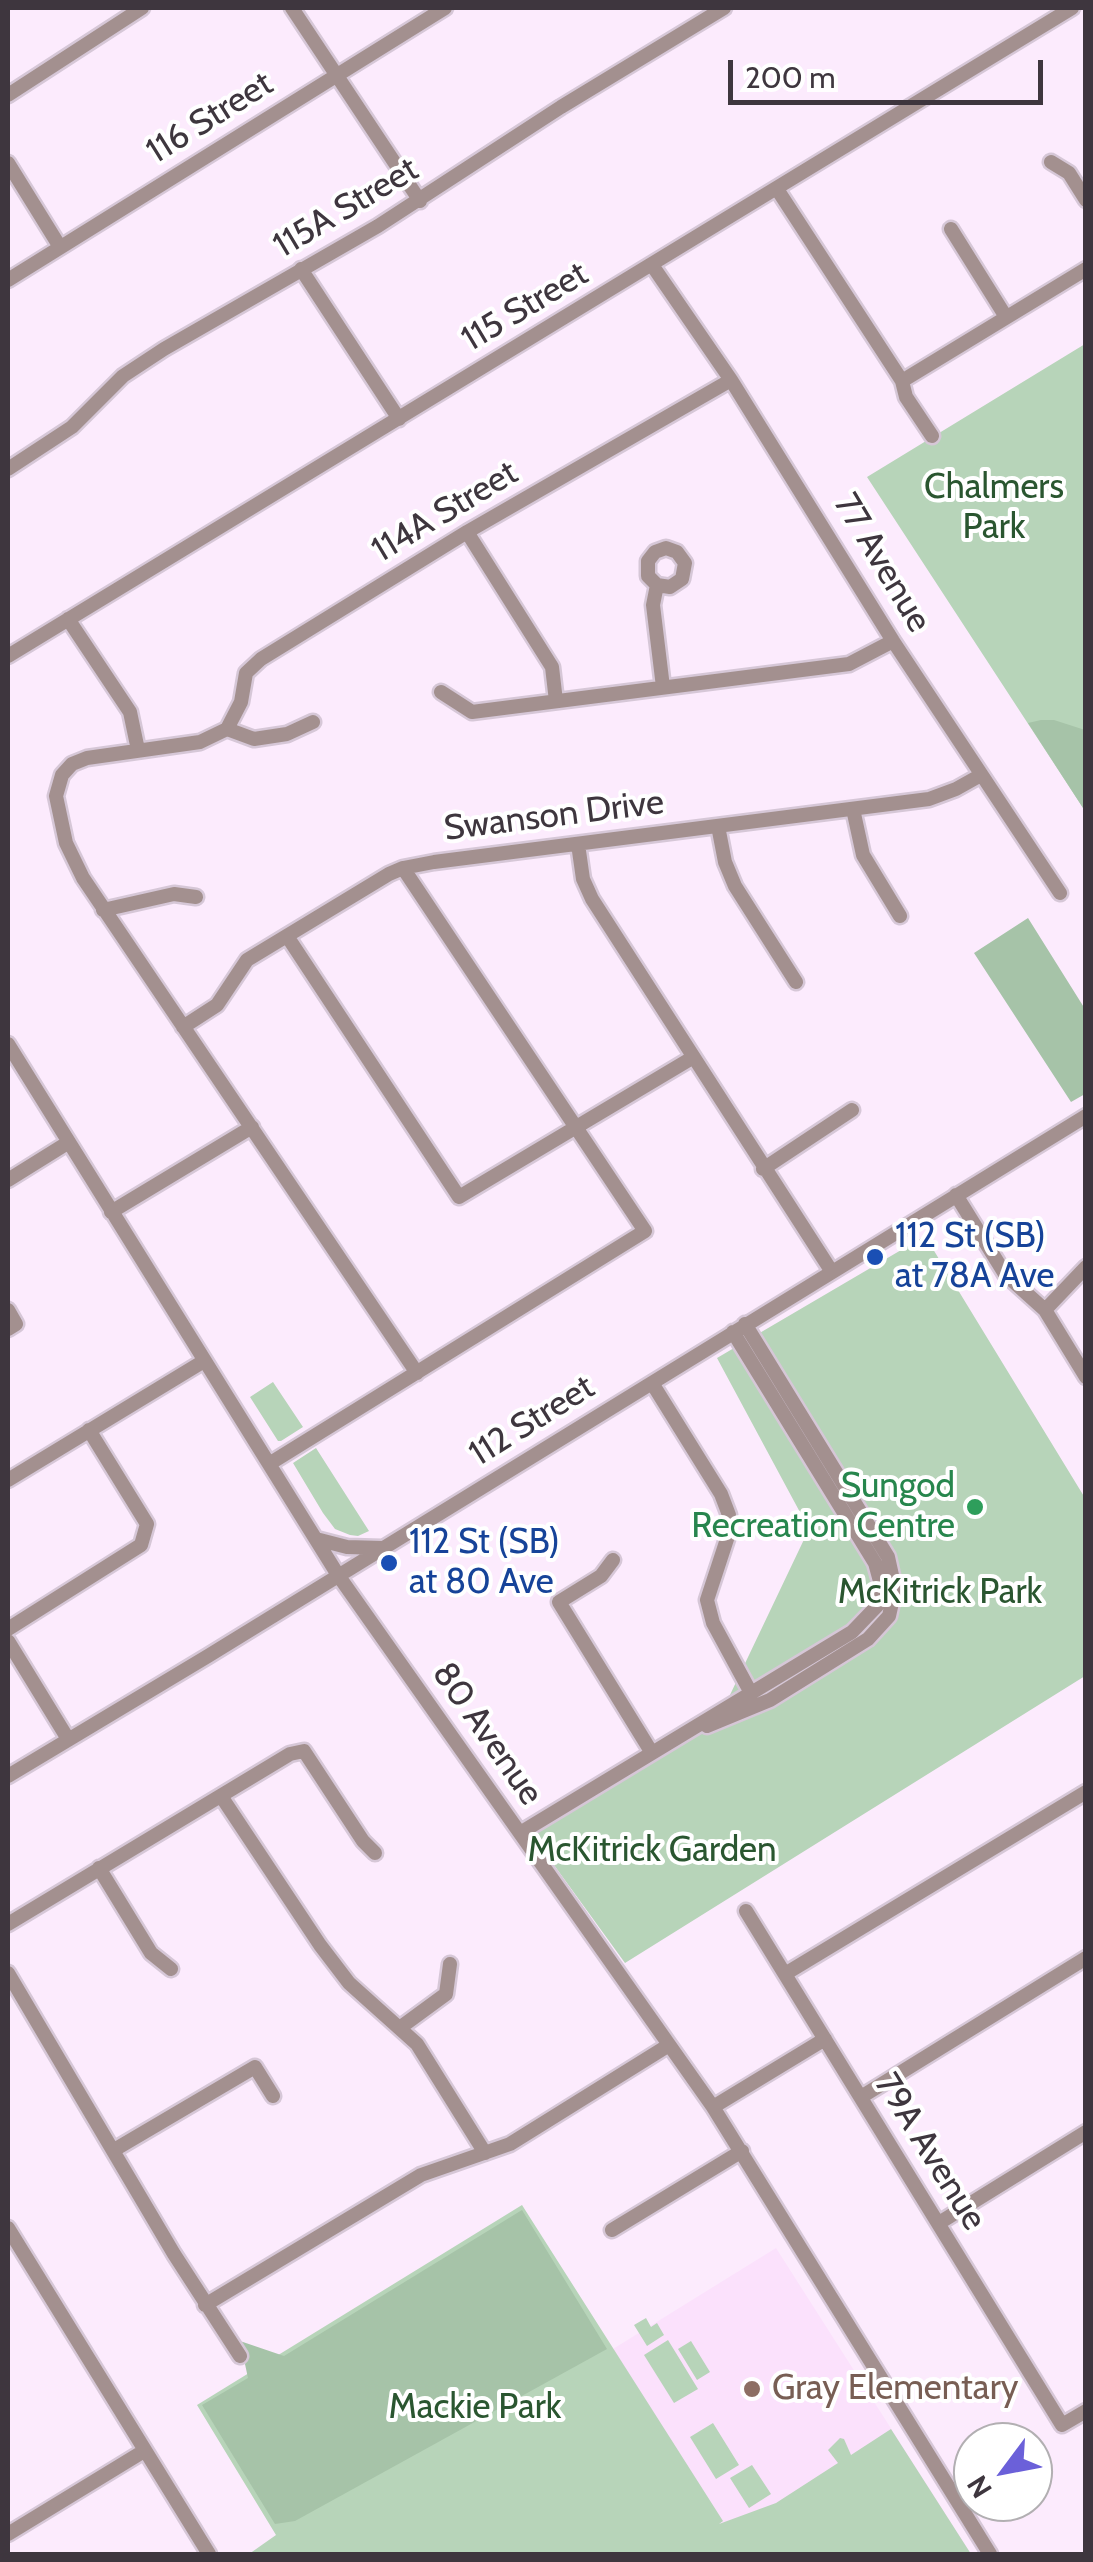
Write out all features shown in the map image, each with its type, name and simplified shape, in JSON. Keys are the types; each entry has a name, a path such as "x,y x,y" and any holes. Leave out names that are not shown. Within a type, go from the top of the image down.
{"street":[{"path":"8,95 142,8"},
{"path":"292,8 420,201"},
{"name":"116 Street","path":"8,280 445,8"},
{"name":"115A Street","path":"8,469 72,427 123,376 420,201 561,107 724,8"},
{"name":"115 Street","path":"8,656 1072,8"},
{"path":"1052,162 1069,173 1086,200"},
{"path":"8,163 60,247"},
{"path":"776,189 902,380 906,396 932,436"},
{"path":"950,230 1006,317"},
{"name":"77 Avenue","path":"652,265 1060,893"},
{"path":"301,269 399,418"},
{"path":"902,380 1086,269"},
{"name":"114A Street","path":"227,729 241,702 246,673 261,659 467,532 730,380"},
{"path":"467,532 552,667 556,700"},
{"path":"657,586 653,604 663,687"},
{"path":"68,619 130,712 138,750"},
{"path":"441,692 472,712 849,664 893,640"},
{"path":"313,722 287,734 254,738 227,729 200,742 87,758 72,764 62,776 56,796 66,843 103,910 417,1372"},
{"name":"Swanson Drive","path":"183,1027 217,1005 247,960 403,868 928,799 956,790 981,774"},
{"path":"853,809 863,855 900,916"},
{"path":"718,826 725,862 735,886 796,982"},
{"path":"578,844 592,899 832,1272"},
{"path":"269,1464 645,1231 403,868"},
{"path":"103,910 174,894 196,897"},
{"path":"287,936 459,1197 692,1058"},
{"name":"80 Avenue","path":"8,1044 338,1575 713,2106 990,2554"},
{"path":"763,1169 852,1110"},
{"name":"112 Street","path":"8,1776 1086,1116"},
{"path":"111,1212 252,1127"},
{"path":"8,1180 69,1142"},
{"path":"956,1195 1005,1274 1045,1310 1086,1377"},
{"path":"1045,1310 1086,1267"},
{"path":"8,1310 12,1326"},
{"path":"520,1833 865,1622 877,1606 881,1584 875,1562 739,1328"},
{"path":"688,1732 770,1700 868,1639 889,1616 893,1601 894,1577 888,1558 739,1328"},
{"path":"8,1480 204,1361"},
{"path":"652,1383 726,1504 728,1536 708,1600 713,1623 751,1693"},
{"path":"8,1629 142,1546 147,1524 89,1430"},
{"path":"316,1539 383,1548"},
{"path":"559,1602 601,1576 613,1560"},
{"path":"548,1586 652,1753"},
{"path":"8,1641 68,1739"},
{"path":"8,1924 290,1754 304,1751 376,1853"},
{"path":"785,1974 1086,1792"},
{"path":"221,1796 320,1945 349,1983 401,2027 436,2071 486,2153"},
{"path":"99,1868 151,1953 172,1969"},
{"name":"79A Avenue","path":"746,1911 1062,2425 1086,2411"},
{"path":"861,2097 1086,1958"},
{"path":"401,2027 446,1994 450,1964"},
{"path":"8,1973 240,2356"},
{"path":"713,2106 825,2038"},
{"path":"205,2304 421,2175 510,2144 669,2046"},
{"path":"114,2150 255,2067 273,2096"},
{"path":"939,2222 1086,2132"},
{"path":"612,2230 742,2152"},
{"path":"8,2228 209,2554"},
{"path":"8,2534 144,2451"}],"shaded area":[{"name":"Gray Elementary","path":"776,2248 971,2554 667,2554 722,2521 613,2349"}],"green space":[{"name":"Chalmers Park","path":"1085,344 1085,811 867,477"},
{"path":"1041,720 1085,730 1085,811 1028,723"},
{"path":"1028,918 1085,1009 1085,1094 1071,1102 974,953"},
{"name":"McKitrick Park","path":"925,1236 1085,1498 1085,1676 625,1963 530,1832 729,1697 809,1529 717,1358"},
{"path":"273,1382 303,1427 281,1441 250,1397"},
{"path":"316,1448 369,1531 350,1535 335,1529 323,1513 293,1463"},
{"name":"Mackie Park","path":"522,2205 723,2521 719,2524 776,2503 838,2463 828,2450 840,2438 851,2455 891,2429 971,2554 249,2554 276,2535 197,2405"},
{"path":"522,2210 607,2349 295,2521 275,2524 202,2405 248,2378 240,2341 284,2356"},
{"path":"646,2318 651,2327 657,2323 664,2335 647,2346 634,2325"},
{"path":"668,2340 698,2389 674,2403 644,2355"},
{"path":"691,2341 710,2372 697,2380 678,2349"},
{"path":"713,2423 739,2465 716,2479 690,2437"},
{"path":"752,2465 771,2494 749,2508 730,2478"}],"place":[{"name":"112 St (SB) at 78A Ave","path":"875,1257"},
{"name":"Sungod Recreation Centre","path":"975,1507"},
{"name":"112 St (SB) at 80 Ave","path":"389,1563"},
{"name":"Gray Elementary","path":"752,2389"}],"park label":[{"name":"McKitrick Garden","path":"652,1851"}]}
